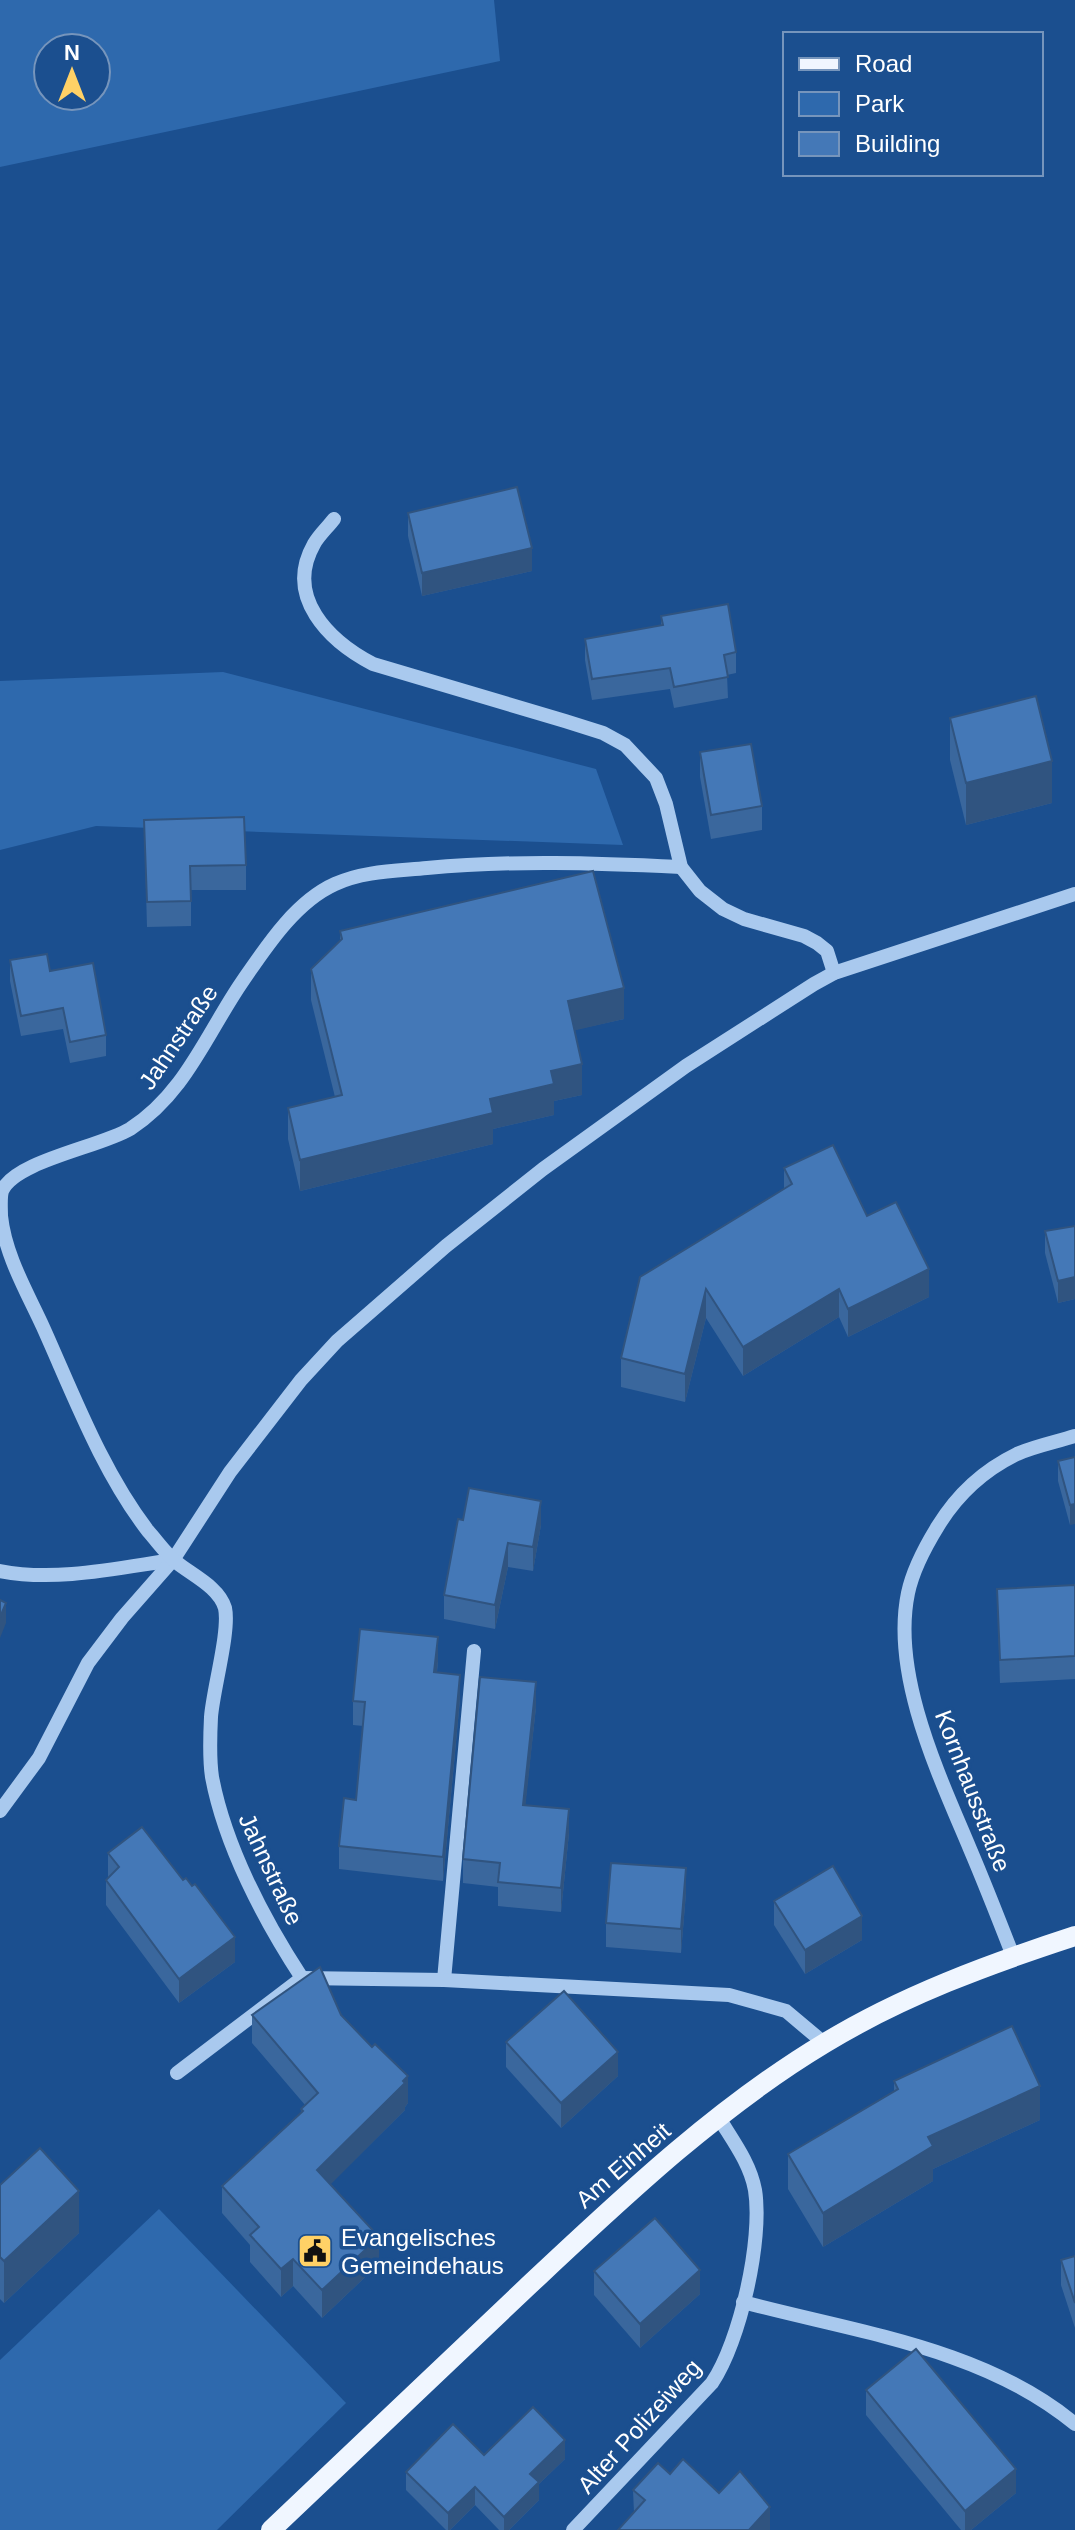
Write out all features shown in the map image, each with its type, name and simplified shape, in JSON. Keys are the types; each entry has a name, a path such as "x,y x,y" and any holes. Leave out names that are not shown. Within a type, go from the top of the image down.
{"main road":[{"name":"Am Einheit","path":"271,2530 578,2239 719,2118 783,2069 824,2043 896,2006 1013,1956 1075,1936"}],"street":[{"path":"334,519 314,544 307,563 305,591 313,613 328,635 373,664 603,733 625,745 656,778 666,804 681,867 700,891 723,909 744,919 804,936 817,943 827,951 834,973"},
{"name":"Jahnstraße","path":"302,1978 286,1954 236,1856 212,1773 212,1710 226,1620 224,1604 207,1586 173,1560 146,1529 93,1438 17,1272 3,1226 2,1191 19,1172 129,1129 167,1100 255,963 310,899 332,885 380,872 484,862 681,867"},
{"path":"0,1811 39,1758 88,1663 122,1618 173,1560 230,1472 301,1380 368,1312 555,1161 686,1066 834,973 1075,894"},
{"name":"Kornhausstraße","path":"1013,1956 929,1752 911,1683 905,1634 908,1593 924,1549 945,1514 977,1478 1019,1453 1075,1436"},
{"path":"0,1571 18,1574 89,1572 173,1560"},
{"path":"444,1980 474,1651"},
{"path":"177,2073 302,1978 444,1980 729,1995 786,2011 824,2043"},
{"name":"Alter Polizeiweg","path":"573,2530 712,2383 731,2347 743,2302 754,2237 755,2193 749,2168 719,2118"},
{"path":"743,2302 950,2356 1006,2378 1034,2393 1075,2424"}],"green space":[{"path":"0,0 494,0 500,61 0,167"},
{"path":"223,672 596,769 623,845 96,826 0,850 0,681"},
{"path":"159,2209 346,2403 217,2530 0,2530 0,2360"}],"building":[{"path":"517,487 532,548 422,573 408,513"},
{"path":"728,604 736,652 724,655 728,677 674,687 670,668 592,679 585,639 663,625 661,616"},
{"path":"1036,696 1052,761 966,783 950,718"},
{"path":"751,744 762,806 711,815 700,752"},
{"path":"244,817 246,865 190,866 191,901 147,902 144,820"},
{"path":"593,871 624,988 568,1001 582,1064 551,1071 554,1084 490,1099 493,1113 300,1160 288,1108 342,1095 311,969 342,939 340,931"},
{"path":"47,954 50,971 93,963 106,1035 70,1042 63,1008 21,1016 10,960"},
{"path":"833,1145 867,1216 896,1202 929,1269 848,1309 839,1289 743,1347 706,1289 685,1374 621,1358 640,1277 792,1184 784,1168"},
{"path":"1075,1226 1075,1277 1058,1281 1045,1231"},
{"path":"1075,1457 1075,1504 1070,1505 1058,1461"},
{"path":"469,1488 541,1501 533,1547 508,1543 495,1605 444,1595 458,1519 463,1520"},
{"path":"1075,1585 1075,1656 1000,1660 997,1589"},
{"path":"0,1600 6,1603 0,1617"},
{"path":"360,1629 438,1637 434,1672 460,1675 443,1857 339,1846 344,1798 356,1800 365,1702 353,1701"},
{"path":"480,1677 536,1682 523,1805 569,1809 561,1888 498,1882 500,1863 463,1859"},
{"path":"142,1827 183,1880 186,1878 192,1886 195,1884 235,1937 179,1979 106,1880 119,1867 108,1853"},
{"path":"611,1863 686,1868 681,1929 606,1923"},
{"path":"833,1866 862,1916 805,1950 774,1901"},
{"path":"320,1967 341,2015 372,2047 375,2044 408,2076 403,2081 405,2083 317,2170 379,2237 322,2290 293,2259 281,2269 250,2235 259,2227 222,2186 303,2111 301,2109 318,2093 252,2015"},
{"path":"564,1991 618,2052 561,2103 506,2042"},
{"path":"1012,2026 1040,2086 928,2137 933,2146 823,2213 788,2154 898,2089 894,2081"},
{"path":"40,2148 79,2191 4,2261 0,2257 0,2185"},
{"path":"655,2218 700,2270 640,2324 594,2271"},
{"path":"1075,2256 1075,2303 1061,2260"},
{"path":"916,2349 1016,2469 965,2511 866,2390"},
{"path":"533,2407 565,2440 530,2474 539,2482 504,2517 475,2487 448,2513 406,2472 453,2424 484,2455"},
{"path":"683,2459 719,2493 740,2471 770,2507 749,2530 618,2530 645,2500 633,2490 658,2463 670,2474"}],"place":[{"name":"Evangelisches Gemeindehaus","path":"315,2251"}]}
